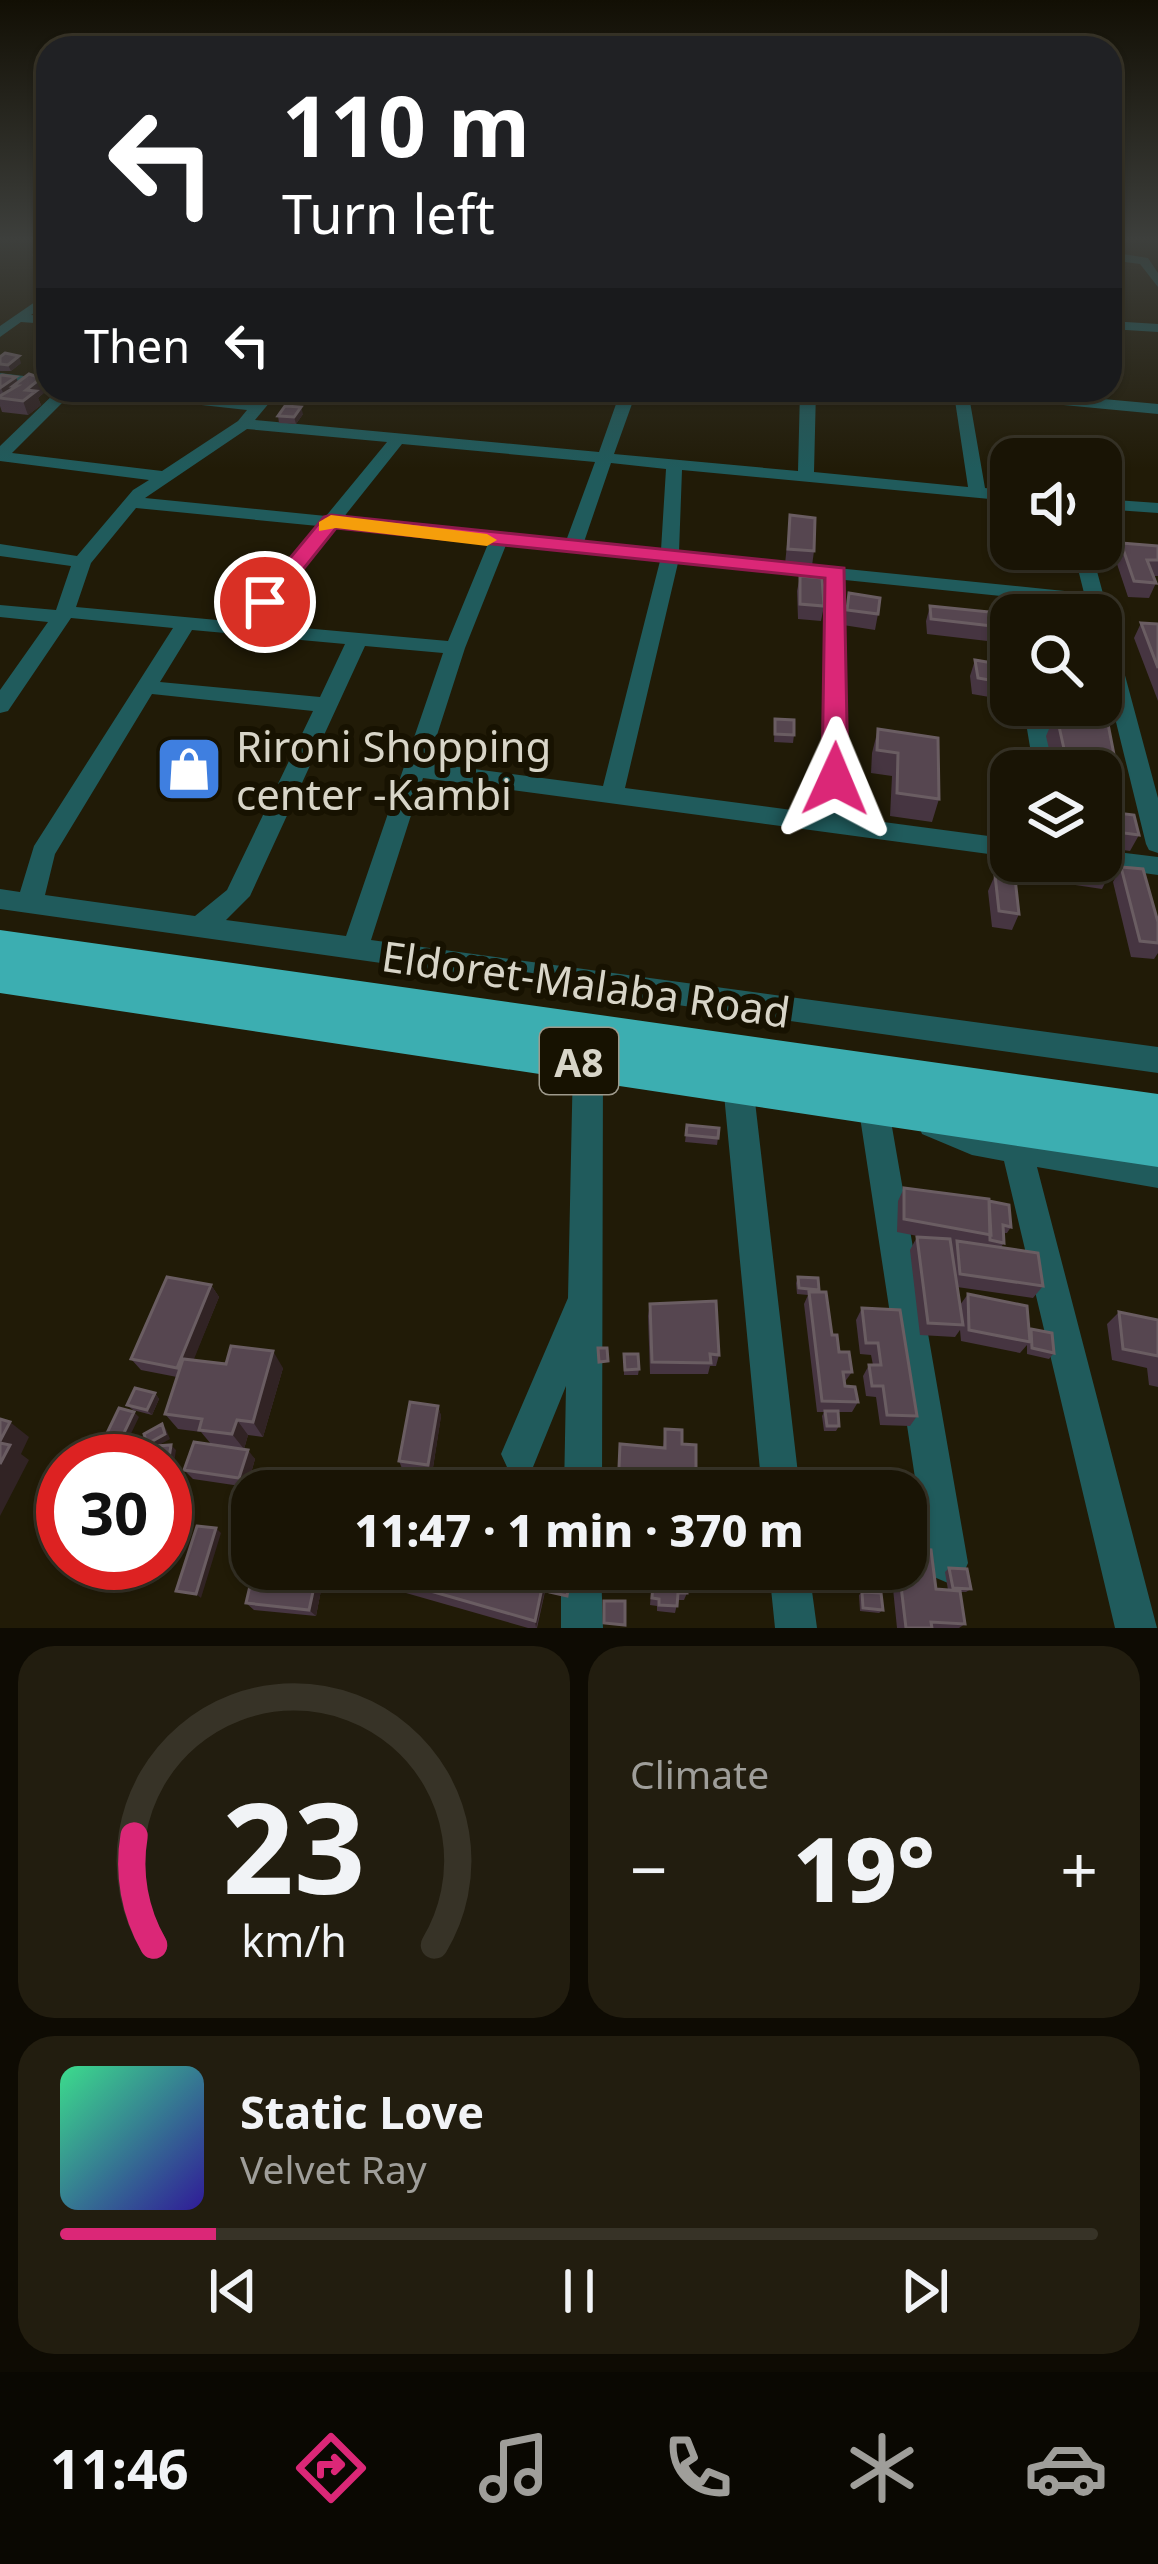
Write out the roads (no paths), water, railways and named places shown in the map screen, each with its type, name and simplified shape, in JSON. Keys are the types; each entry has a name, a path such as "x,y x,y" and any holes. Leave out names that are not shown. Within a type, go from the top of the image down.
{"highway":[{"name":"Eldoret-Malaba Road","path":"0,946 1158,1115"},
{"name":"Eldoret-Malaba Road","path":"0,976 1158,1145"}],"street":[{"path":"0,333 18,318 36,319"},
{"path":"1122,326 1158,328"},
{"path":"0,377 36,382"},
{"path":"0,456 55,402"},
{"path":"214,402 258,407"},
{"path":"0,706 64,615 82,562 132,502 244,424 262,402"},
{"path":"573,547 625,402"},
{"path":"806,474 808,402"},
{"path":"961,402 977,492"},
{"path":"1085,402 1158,409"},
{"path":"244,424 990,494"},
{"path":"245,628 397,440"},
{"path":"0,456 166,477"},
{"path":"612,795 670,557 674,466"},
{"path":"132,502 1023,594"},
{"path":"1122,505 1158,508"},
{"path":"355,948 455,648 498,542"},
{"path":"0,550 82,562"},
{"path":"834,826 836,573"},
{"path":"0,611 455,648"},
{"path":"30,903 43,853 186,623"},
{"path":"200,926 237,896 358,639"},
{"path":"146,687 327,705"},
{"path":"1122,702 1158,844"},
{"path":"415,769 990,845"},
{"path":"1122,862 1158,866"},
{"path":"0,898 1158,1060"},
{"path":"584,1470 588,1062"},
{"path":"738,1084 779,1470"},
{"path":"891,1106 948,1563"},
{"name":"Eldoret-Malaba Road","path":"891,1106 972,1142 1158,1173"},
{"path":"1017,1149 1136,1628"},
{"path":"520,1454 588,1286"},
{"path":"581,1590 582,1628"},
{"path":"792,1590 796,1628"}],"place":[{"name":"Rironi Shopping center -Kambi","path":"189,769"}]}
